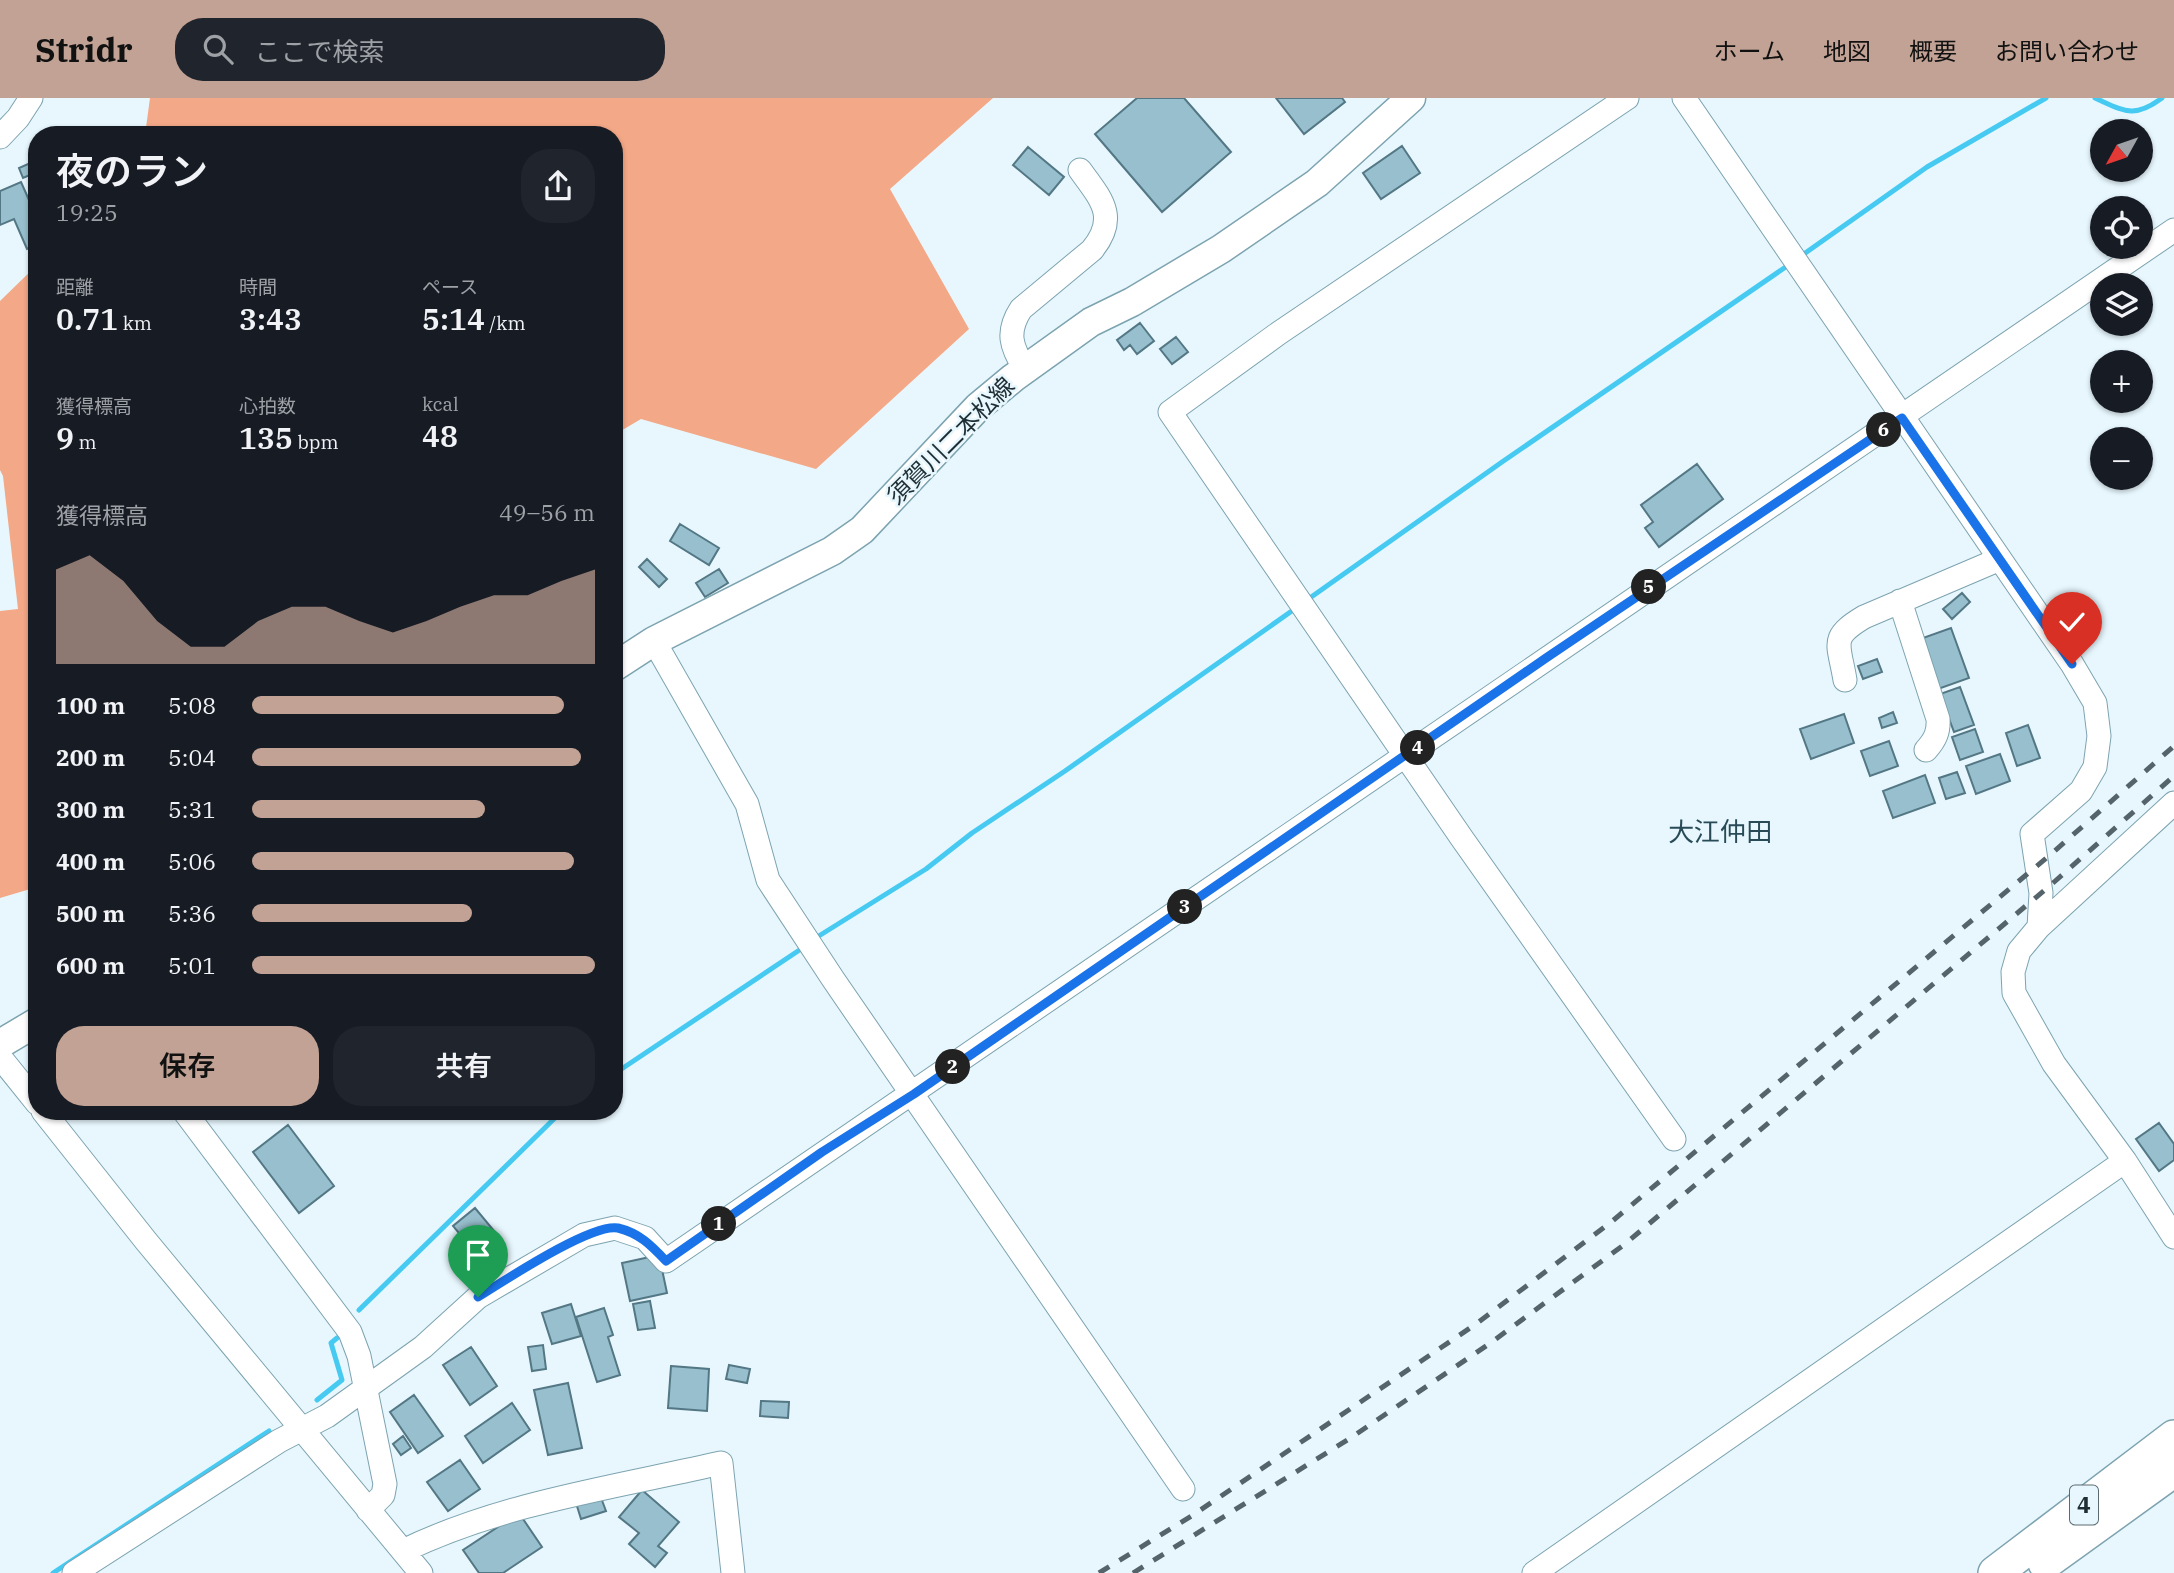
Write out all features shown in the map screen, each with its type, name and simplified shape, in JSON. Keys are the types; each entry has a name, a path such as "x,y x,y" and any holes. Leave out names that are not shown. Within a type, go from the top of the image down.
{"highway":[{"name":"4","path":"1995,1573 2174,1437"},
{"name":"4","path":"2031,1573 2174,1470"}],"main road":[{"name":"須賀川二本松線","path":"623,661 654,641 815,560 862,530 978,407 1025,369 1091,322 1132,302 1220,249 1306,190 1411,98"},
{"path":"0,1044 28,1027"}],"street":[{"path":"0,137 18,118 31,98"},
{"path":"1627,98 1290,325 1170,412 1674,1139"},
{"path":"1684,98 2095,702 2099,736 2095,767 2081,791 2032,834 2041,892 2039,927"},
{"path":"1025,369 1013,351 1009,332 1014,318 1021,309 1092,250 1099,241 1107,219 1102,202 1080,170"},
{"path":"74,1573 150,1523 327,1416 423,1347 478,1297 584,1235 615,1227 645,1238 666,1261 822,1152 914,1094 1546,658 1902,418 2174,230"},
{"path":"1845,680 1838,640 1841,632 1864,617 2000,559"},
{"path":"1900,601 1938,719 1939,729 1935,741 1926,750"},
{"path":"654,641 747,804 768,880 1183,1489"},
{"path":"2174,803 2039,927 2015,961 2014,993 2054,1064 2125,1161 2174,1237"},
{"path":"0,1057 28,1092"},
{"path":"50,1120 421,1573"},
{"path":"191,1120 350,1332 366,1389 385,1484 383,1495 369,1510"},
{"path":"1534,1573 2125,1161"},
{"path":"403,1551 428,1539 501,1513 721,1463 733,1573"}],"shaded area":[{"path":"150,98 993,98 890,189 969,329 816,469 641,419 623,430 623,126 146,126"},
{"path":"28,274 28,890 0,898 0,611 18,609 3,476 0,470 0,301"}],"building":[{"path":"1137,98 1184,98 1231,152 1162,212 1095,134"},
{"path":"1276,98 1342,98 1345,102 1304,134"},
{"path":"1402,146 1420,173 1381,199 1363,173"},
{"path":"1028,147 1064,177 1049,195 1013,165"},
{"path":"28,164 28,176 23,178 19,168"},
{"path":"21,182 28,198 28,249 14,219 0,225 0,191"},
{"path":"1140,323 1154,341 1137,354 1130,345 1124,350 1117,340"},
{"path":"1176,337 1188,352 1172,364 1160,349"},
{"path":"1697,464 1723,499 1659,547 1645,528 1653,522 1641,505"},
{"path":"680,524 719,548 709,565 670,541"},
{"path":"647,559 667,579 659,587 639,567"},
{"path":"719,569 728,583 705,597 696,583"},
{"path":"1962,593 1970,602 1952,619 1943,609"},
{"path":"1951,628 1969,678 1938,689 1920,639"},
{"path":"1877,659 1882,672 1863,679 1858,666"},
{"path":"1960,687 1974,725 1954,732 1940,694"},
{"path":"1893,712 1897,723 1882,728 1879,718"},
{"path":"1844,714 1854,743 1811,759 1800,729"},
{"path":"2028,725 2040,758 2017,766 2006,733"},
{"path":"1975,729 1983,752 1960,760 1952,737"},
{"path":"1889,741 1898,766 1870,776 1861,751"},
{"path":"2000,754 2010,781 1976,794 1966,766"},
{"path":"1957,772 1965,793 1946,799 1939,778"},
{"path":"1925,775 1935,803 1893,818 1883,791"},
{"path":"2159,1123 2174,1144 2174,1160 2159,1171 2136,1139"},
{"path":"288,1125 334,1186 299,1213 253,1152"},
{"path":"475,1208 500,1238 478,1256 453,1226"},
{"path":"659,1255 667,1293 630,1301 622,1263"},
{"path":"650,1301 655,1328 638,1330 633,1304"},
{"path":"571,1304 581,1336 552,1344 542,1313"},
{"path":"604,1308 613,1335 608,1337 620,1375 597,1382 576,1317"},
{"path":"543,1345 546,1369 532,1371 528,1347"},
{"path":"471,1347 497,1386 470,1405 443,1365"},
{"path":"729,1365 750,1369 747,1383 726,1379"},
{"path":"671,1366 709,1369 707,1411 668,1408"},
{"path":"568,1383 582,1448 548,1455 534,1390"},
{"path":"414,1395 443,1436 418,1453 390,1412"},
{"path":"761,1401 789,1402 788,1418 760,1416"},
{"path":"512,1403 530,1430 483,1463 465,1436"},
{"path":"403,1436 411,1448 401,1455 393,1444"},
{"path":"460,1460 480,1489 448,1511 427,1482"},
{"path":"642,1490 679,1522 658,1546 667,1553 655,1567 629,1544 639,1533 619,1517"},
{"path":"600,1495 606,1511 581,1519 576,1503"},
{"path":"519,1513 542,1547 503,1573 479,1573 463,1550"}],"waterway":[{"path":"1801,256 1927,167 2046,98"},
{"path":"2095,98 2129,111 2144,109 2162,98"},
{"path":"1307,600 1790,264"},
{"path":"814,939 926,869 972,833 1065,771 1296,608"},
{"path":"623,1068 804,947"},
{"path":"359,1310 553,1120"},
{"path":"317,1400 342,1380 331,1343 337,1338"},
{"path":"53,1573 269,1431"}],"railway":[{"path":"1099,1573 1193,1515 1476,1324 1610,1223 2050,855 2174,746"},
{"path":"1133,1573 1349,1439 1489,1344 1625,1244 2053,883 2174,776"}],"district":[{"name":"大江仲田","path":"1720,832"}],"route":[{"path":"478,1297 584,1235 615,1227 645,1238 666,1261 822,1152 914,1094 1546,658 1902,418 2072,664"}]}
